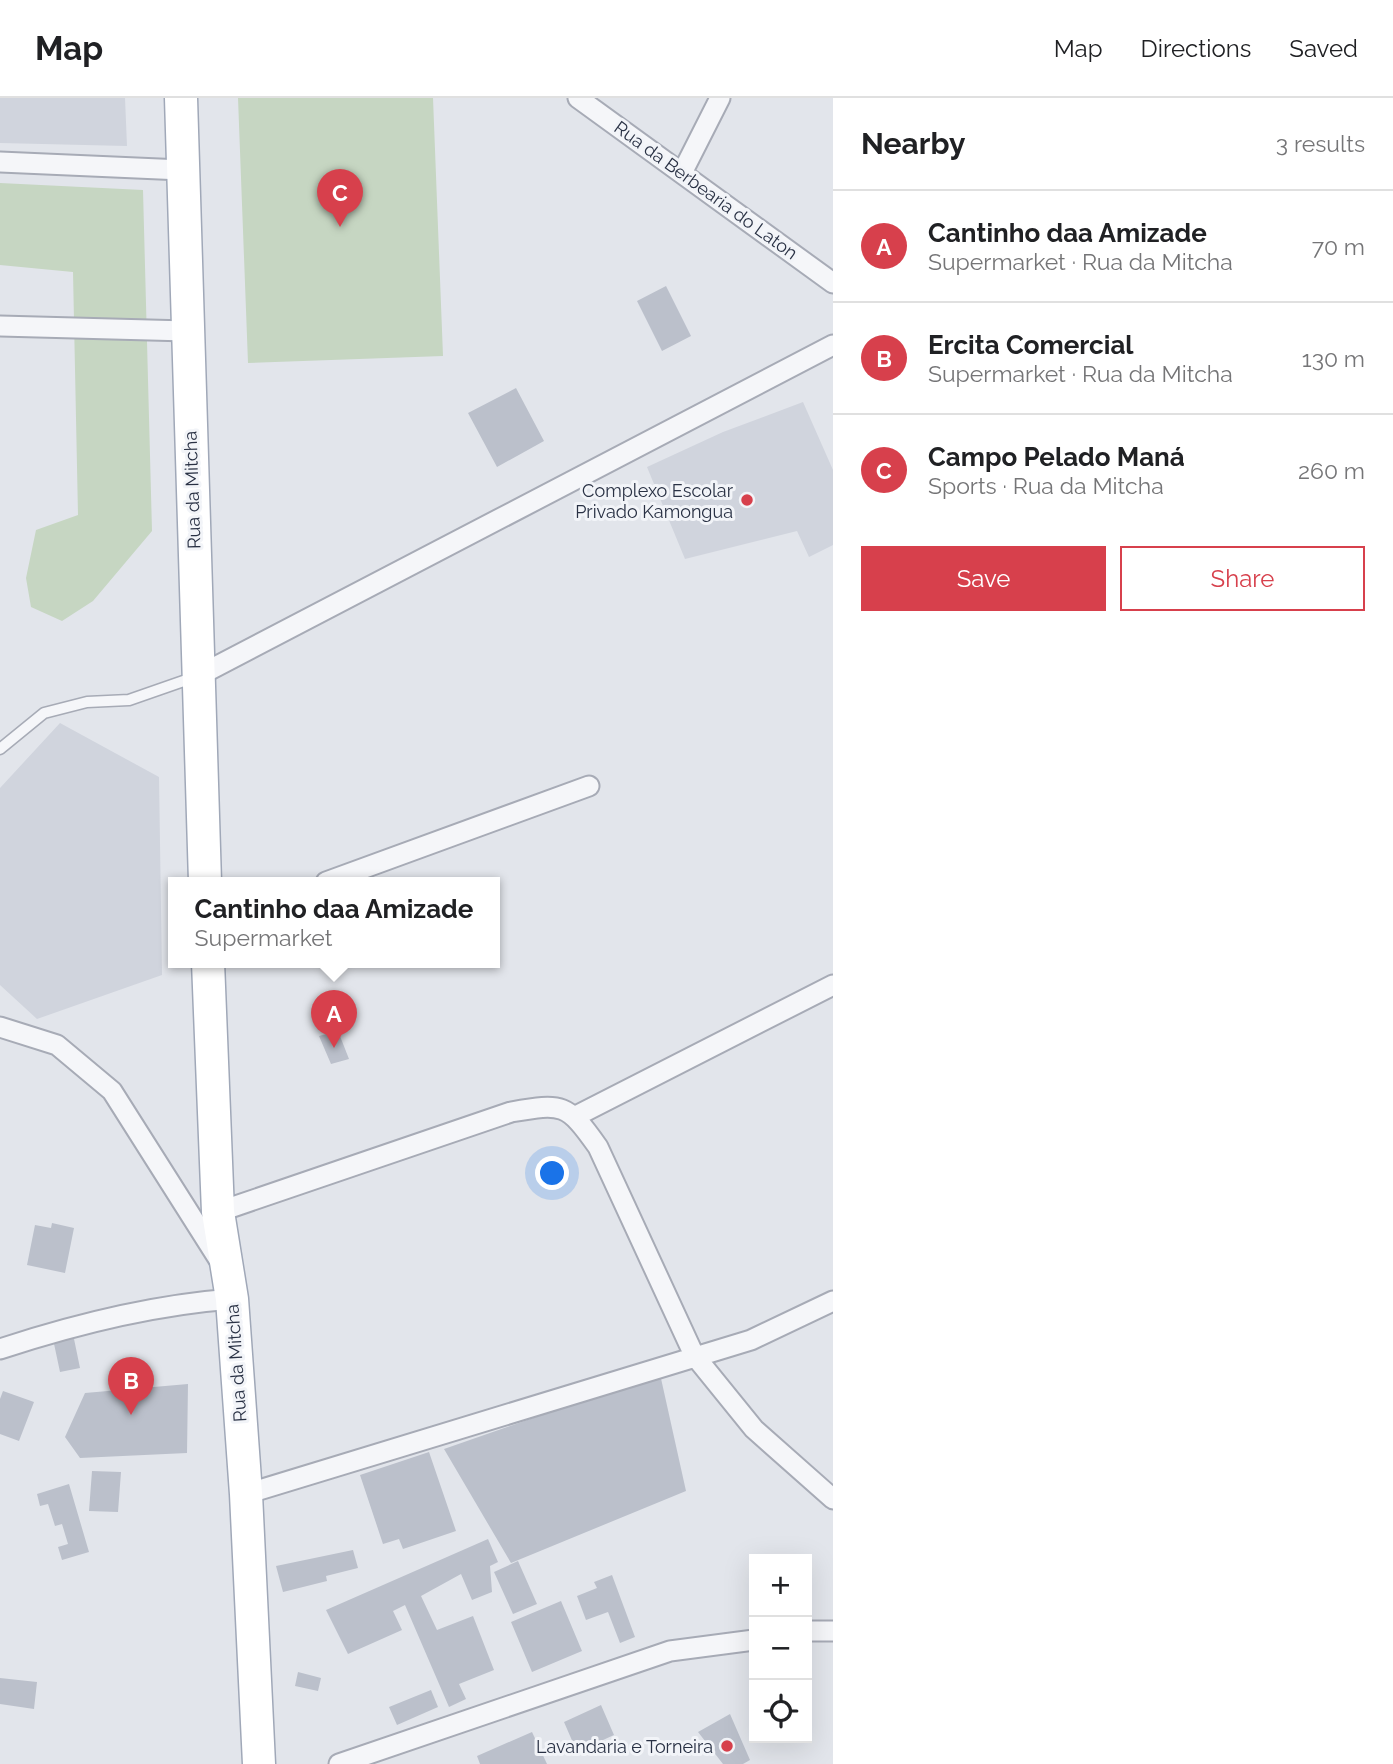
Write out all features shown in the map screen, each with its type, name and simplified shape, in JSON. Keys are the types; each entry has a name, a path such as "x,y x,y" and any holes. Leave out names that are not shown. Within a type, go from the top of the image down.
{"main road":[{"name":"Rua da Mitcha","path":"181,98 205,877"},
{"name":"Rua da Mitcha","path":"208,968 218,1212 230,1287 246,1494 259,1764"}],"street":[{"name":"Rua da Berbearia do Laton","path":"578,98 833,283"},
{"path":"682,173 720,98"},
{"path":"0,162 182,170"},
{"path":"0,326 187,331"},
{"path":"198,676 833,345"},
{"path":"340,877 589,786"},
{"path":"576,1116 833,985"},
{"path":"0,1027 57,1045 112,1091 230,1287 176,1303 60,1329 0,1349"},
{"path":"218,1212 511,1112 553,1105 576,1116 598,1147 694,1355 754,1429 833,1499"},
{"path":"246,1494 694,1355 751,1340 833,1301"},
{"path":"812,1631 833,1631"},
{"path":"339,1764 670,1651 749,1641"}],"lane":[{"path":"0,749 44,713 87,702 129,700 198,676"}],"shaded area":[{"path":"0,98 125,98 127,146 0,143"},
{"name":"Complexo Escolar Privado Kamongua","path":"803,402 833,470 833,545 809,557 797,531 685,559 647,467 723,432"},
{"path":"60,723 159,777 162,975 37,1019 0,985 0,788"}],"green space":[{"path":"238,98 433,98 443,356 248,363"},
{"path":"0,183 143,190 152,531 93,601 62,621 31,607 26,578 36,530 78,515 73,272 0,265"}],"building":[{"path":"666,286 691,336 662,351 637,301"},
{"path":"516,388 544,441 497,467 468,413"},
{"path":"338,1031 349,1059 331,1064 319,1036"},
{"path":"52,1223 74,1228 65,1273 27,1265 35,1225 51,1228"},
{"path":"73,1334 80,1368 60,1372 53,1339"},
{"path":"660,1374 686,1491 511,1563 444,1449"},
{"path":"188,1384 187,1453 80,1458 65,1437 85,1393"},
{"path":"3,1391 34,1402 19,1441 0,1434 0,1399"},
{"path":"429,1452 456,1531 403,1549 399,1539 383,1544 360,1475"},
{"path":"92,1471 121,1472 118,1512 89,1511"},
{"path":"69,1484 89,1552 62,1560 58,1547 68,1544 62,1524 55,1526 48,1504 40,1506 37,1494"},
{"path":"488,1539 498,1562 490,1566 492,1592 472,1600 461,1574 421,1596 437,1630 473,1616 494,1670 459,1684 466,1699 449,1707 405,1605 393,1611 402,1630 348,1654 326,1610"},
{"path":"353,1550 358,1568 326,1576 327,1581 283,1592 276,1566"},
{"path":"518,1561 537,1604 513,1614 494,1572"},
{"path":"612,1575 635,1637 620,1643 608,1612 586,1620 577,1596 597,1588 594,1582"},
{"path":"561,1601 582,1651 532,1672 511,1622"},
{"path":"298,1672 321,1678 318,1691 295,1686"},
{"path":"0,1678 37,1682 34,1709 0,1704"},
{"path":"431,1690 438,1707 397,1725 389,1707"},
{"path":"601,1705 614,1735 577,1752 564,1722"},
{"name":"Lavandaria e Torneira","path":"730,1714 750,1760 743,1764 723,1764 698,1732"},
{"path":"532,1732 547,1764 480,1764 477,1756"}],"place":[{"name":"Campo Pelado Maná","path":"340,227"},
{"name":"Complexo Escolar Privado Kamongua","path":"747,500"},
{"name":"Cantinho daa Amizade","path":"334,1048"},
{"name":"Ercita Comercial","path":"131,1415"},
{"name":"Lavandaria e Torneira","path":"727,1746"}]}
